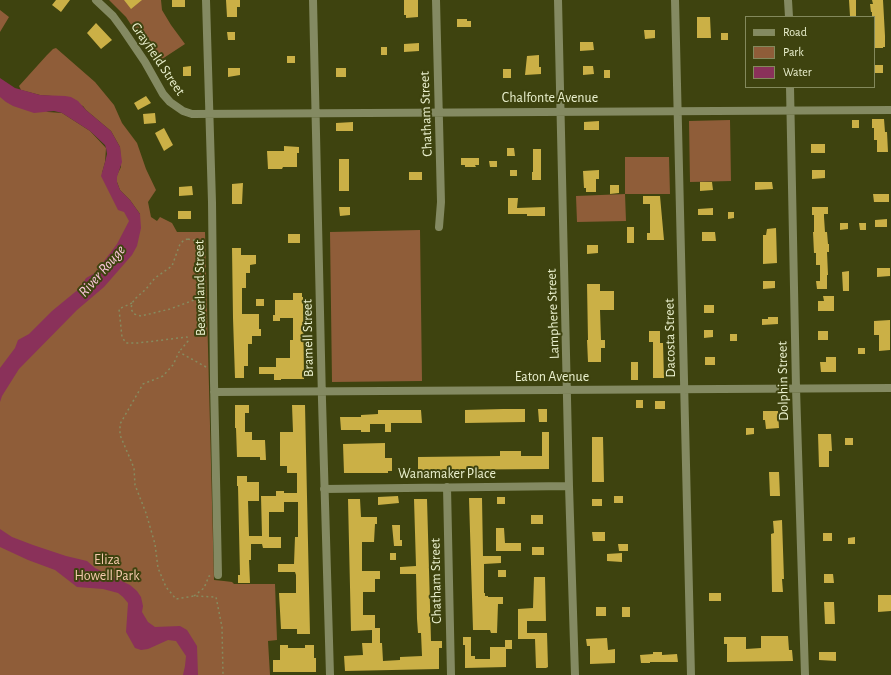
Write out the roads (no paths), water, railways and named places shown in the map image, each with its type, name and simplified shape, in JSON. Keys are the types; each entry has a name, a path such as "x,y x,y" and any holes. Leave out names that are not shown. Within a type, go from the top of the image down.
{"street":[{"name":"Grayfield Street","path":"96,0 114,16 145,62 163,94 176,108 192,114 209,113"},
{"name":"Beaverland Street","path":"206,0 212,202 218,575"},
{"name":"Bramell Street","path":"314,0 324,489 330,675"},
{"name":"Chatham Street","path":"436,0 441,202 439,227"},
{"name":"Lamphere Street","path":"558,0 569,486 575,675"},
{"name":"Dacosta Street","path":"675,0 691,675"},
{"path":"788,0 788,16"},
{"name":"Dolphin Street","path":"790,88 796,388 805,675"},
{"name":"Chalfonte Avenue","path":"209,113 891,110"},
{"name":"Eaton Avenue","path":"214,392 891,388"},
{"name":"Wanamaker Place","path":"324,489 569,486"},
{"name":"Chatham Street","path":"447,487 451,675"}],"water":[{"name":"River Rouge","path":"0,78 15,88 40,95 71,97 78,101 86,110 111,131 120,147 122,162 117,177 117,182 120,190 130,200 140,214 141,228 137,246 132,255 104,287 77,310 19,369 2,396 0,402 0,368 15,348 18,340 29,334 52,311 80,288 86,278 95,273 117,244 129,221 124,212 118,210 101,176 107,154 105,145 90,131 62,113 54,111 34,113 6,102 0,97"},
{"path":"0,529 12,537 33,545 87,561 95,568 130,585 141,597 143,606 142,612 148,622 155,627 180,626 187,630 197,646 198,675 183,675 186,656 176,641 168,640 148,649 141,650 135,648 126,632 128,603 118,593 103,589 77,587 55,570 0,547"}],"park label":[{"name":"Eliza Howell Park","path":"107,568"}]}
